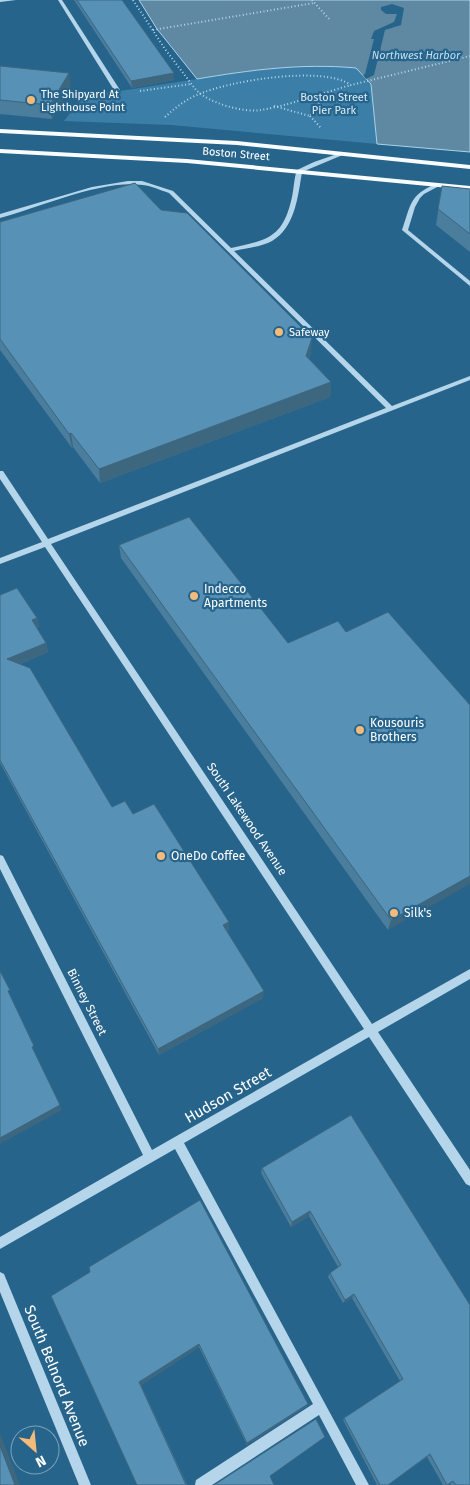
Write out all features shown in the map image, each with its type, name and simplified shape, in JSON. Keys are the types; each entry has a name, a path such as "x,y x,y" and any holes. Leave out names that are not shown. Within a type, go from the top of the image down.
{"main road":[{"name":"Boston Street","path":"0,131 183,139 470,167"},
{"name":"Boston Street","path":"0,151 187,161 470,188"}],"street":[{"path":"0,1 14,0"},
{"path":"60,0 117,90"},
{"path":"230,250 271,239 282,229 290,214 299,171 342,154"},
{"path":"0,216 105,186 141,182 171,192 391,409"},
{"path":"438,185 423,191 414,200 404,230 470,284"},
{"path":"0,561 470,378"},
{"name":"South Lakewood Avenue","path":"0,473 470,1180"},
{"name":"Binney Street","path":"0,859 150,1157"},
{"name":"Hudson Street","path":"0,1243 470,974"},
{"path":"177,1142 363,1485"},
{"name":"South Belnord Avenue","path":"0,1278 85,1485"},
{"path":"201,1485 320,1407"}],"path":[{"path":"133,0 199,94 223,105 246,109 260,110 351,84 470,56"},
{"path":"312,0 330,20"},
{"path":"153,30 314,3"},
{"path":"163,121 167,115 199,94 234,83 265,78 338,78 351,84"},
{"path":"117,90 128,89 138,92 191,84"},
{"path":"273,106 310,116 326,92"}],"green space":[{"name":"Boston Street Pier Park","path":"328,65 356,68 371,84 377,144 171,125 64,121 80,100 101,94 261,69"}],"water":[{"name":"Northwest Harbor","path":"139,0 470,0 470,152 377,144 371,84 356,68 316,66 276,68 197,79 157,29"}],"pier":[{"path":"392,4 404,8 401,25 385,30 374,75 366,79 363,75 365,74 374,39 371,39 374,31 394,22 397,14 386,14 381,10 381,7"}],"building":[{"path":"77,0 122,0 174,73 131,81"},
{"path":"0,66 69,73 50,105 0,100"},
{"path":"135,183 161,210 187,213 312,338 306,356 331,382 99,469 71,433 69,434 0,339 0,222"},
{"path":"442,186 470,189 470,234 438,209"},
{"path":"189,517 288,643 338,621 346,632 388,612 470,705 470,876 391,920 119,545"},
{"path":"17,588 37,618 32,620 46,643 7,659 30,668 112,807 125,801 133,814 154,804 229,922 223,925 264,991 158,1049 0,760 0,595"},
{"path":"0,971 34,1046 32,1047 60,1105 0,1138"},
{"path":"351,1115 470,1305 470,1485 456,1485 453,1481 447,1485 430,1454 388,1485 380,1485 344,1418 403,1379 354,1294 345,1300 330,1273 341,1265 310,1211 292,1222 262,1168"},
{"path":"200,1200 308,1404 247,1443 199,1344 139,1382 186,1485 137,1485 51,1296 90,1272 89,1267"},
{"path":"316,1419 325,1437 270,1476 274,1485 214,1485"},
{"path":"0,1446 15,1485 0,1485"}],"place":[{"name":"The Shipyard At Lighthouse Point","path":"31,100"},
{"name":"Safeway","path":"279,332"},
{"name":"Indecco Apartments","path":"194,596"},
{"name":"Kousouris Brothers","path":"360,730"},
{"name":"OneDo Coffee","path":"161,856"},
{"name":"Silk's","path":"394,913"}]}
